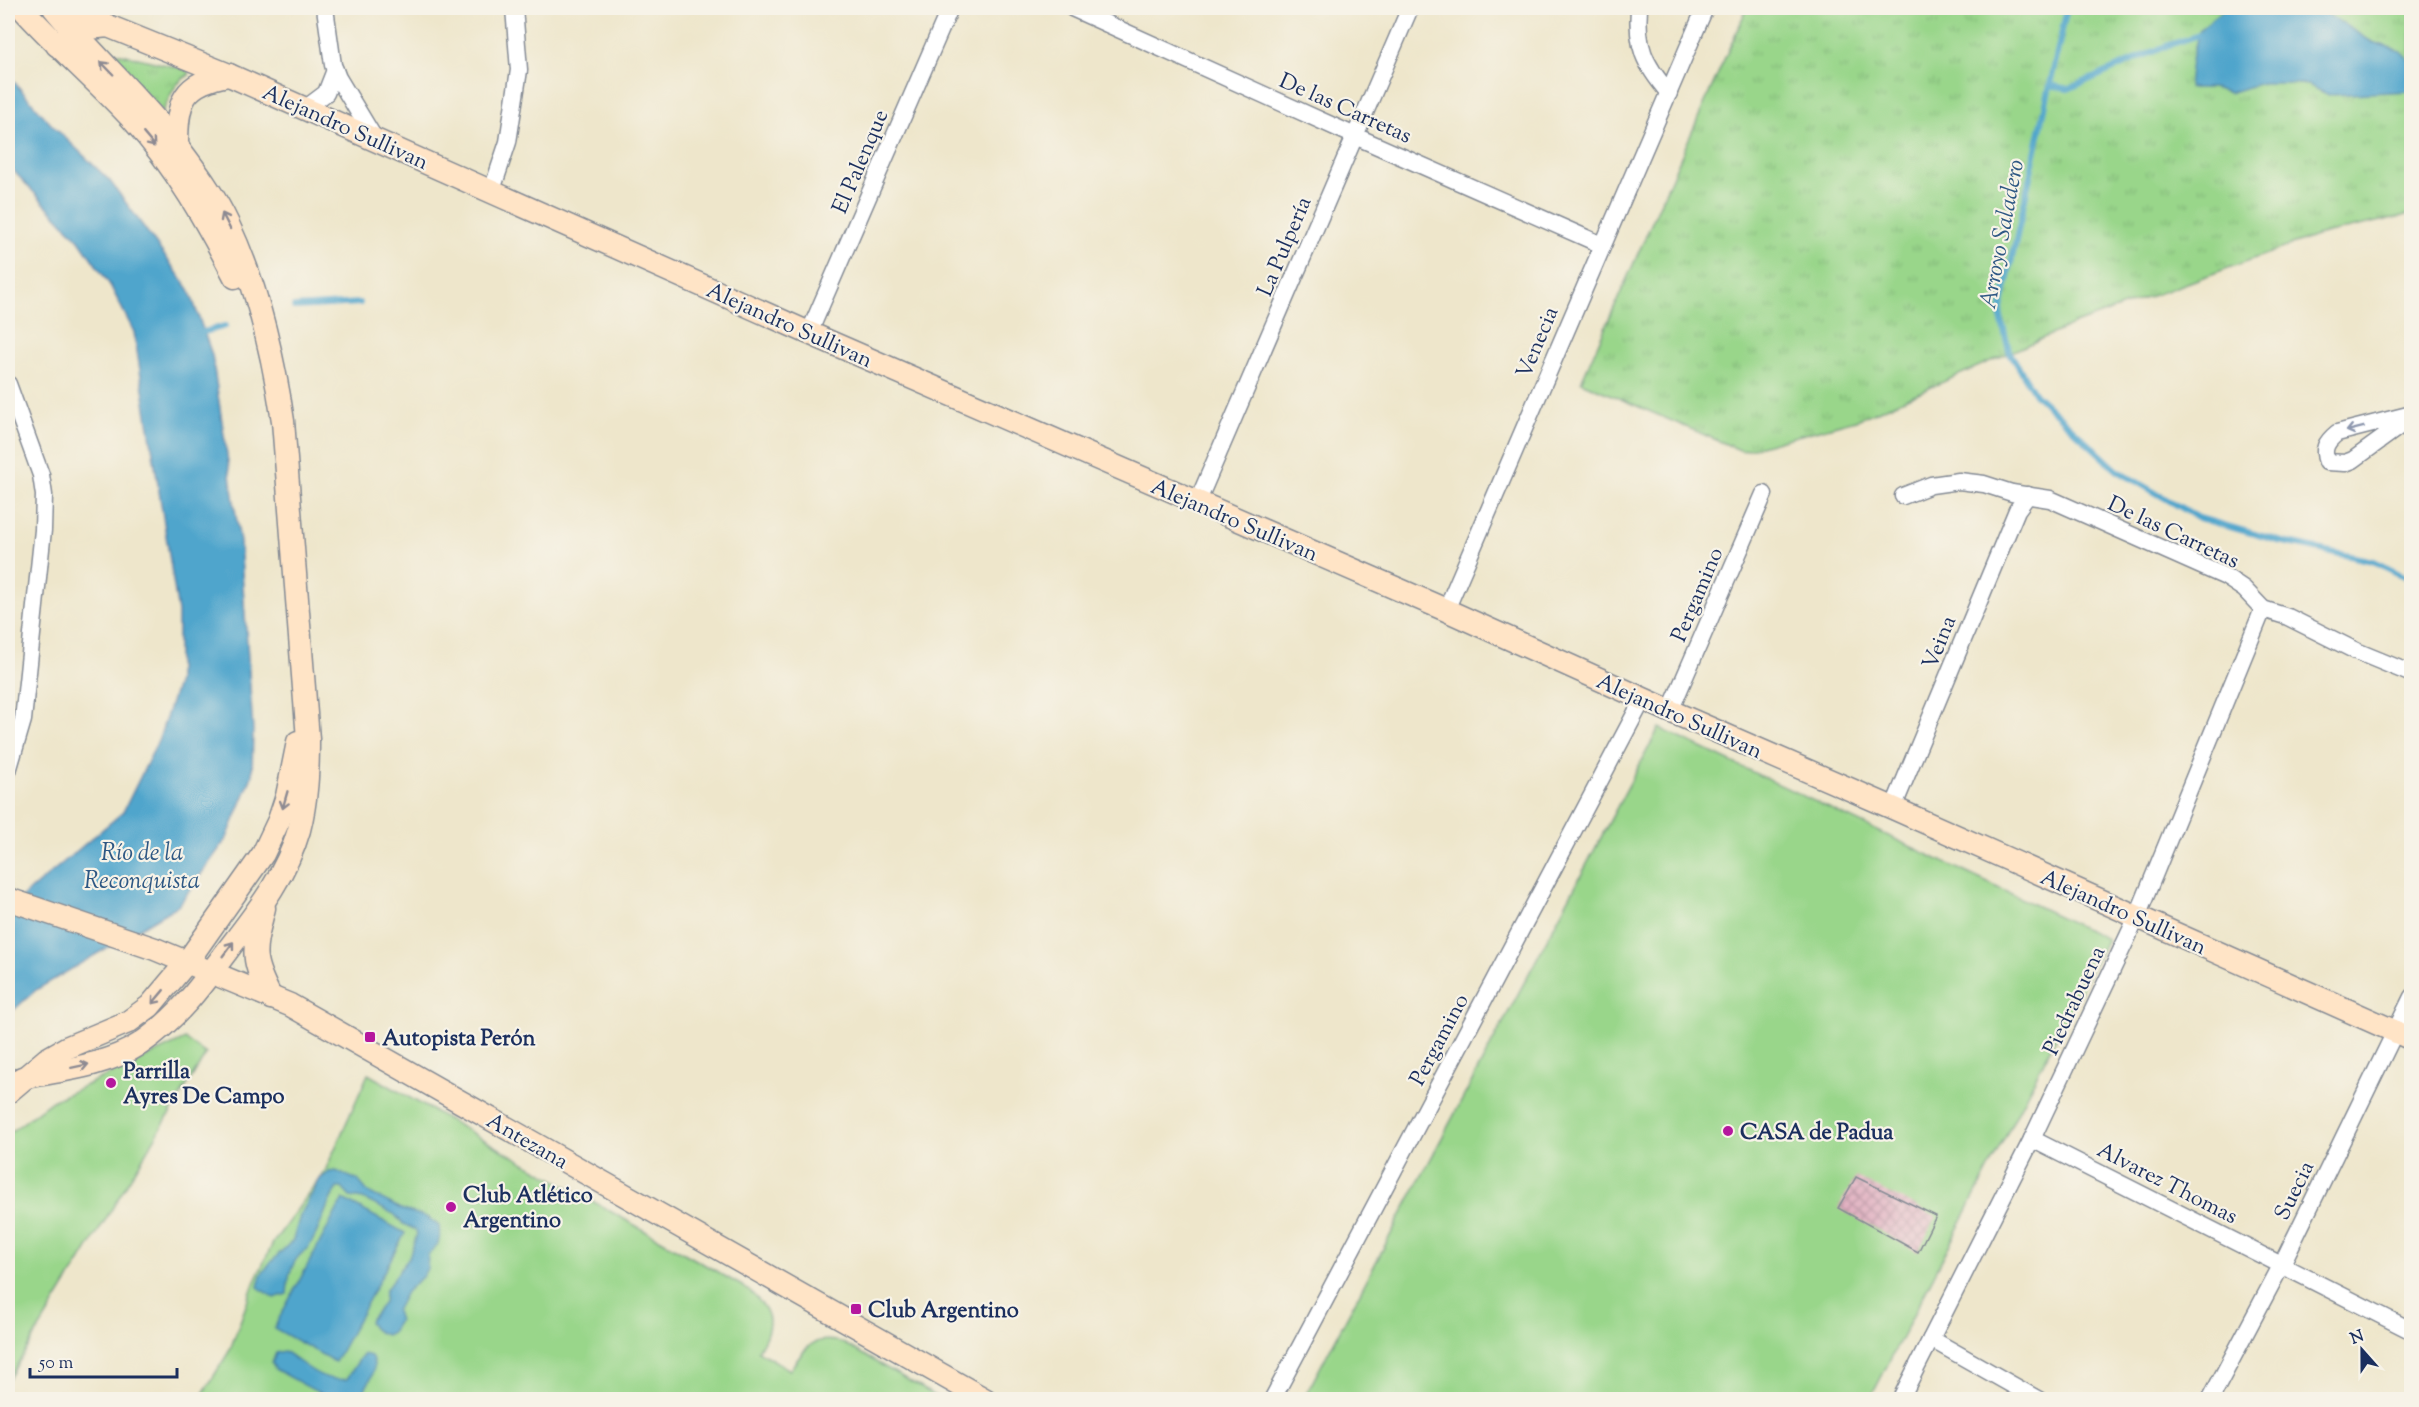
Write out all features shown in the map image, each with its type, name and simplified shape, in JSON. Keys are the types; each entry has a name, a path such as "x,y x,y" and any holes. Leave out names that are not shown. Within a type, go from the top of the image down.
{"street":[{"path":"22,8 65,39 144,106 206,185 227,223 244,265 266,336 276,378 285,443 308,739 307,796 299,831 288,859 266,899 182,1010"},
{"path":"54,8 65,39 159,152 211,231 266,336"},
{"name":"Alejandro Sullivan","path":"75,8 108,26 373,136 809,333 1446,610 2404,1035"},
{"path":"325,8 335,70 373,136"},
{"path":"492,190 508,142 519,70 514,8"},
{"name":"El Palenque","path":"809,333 950,8"},
{"name":"De las Carretas","path":"1072,8 1602,245"},
{"name":"La Pulpería","path":"1197,503 1410,8"},
{"path":"1639,8 1637,31 1639,45 1647,64 1669,93"},
{"name":"Venecia","path":"1446,610 1705,8"},
{"path":"65,39 108,26"},
{"path":"306,108 326,93 335,70"},
{"path":"177,146 179,111 187,94 194,85 204,80 230,75"},
{"path":"8,384 41,475 44,495 44,530 23,720 8,771"},
{"path":"2412,416 2353,460 2345,463 2327,462 2324,454 2325,446 2329,439 2337,433 2412,416"},
{"name":"De las Carretas","path":"1903,496 1931,485 1959,481 1984,484 2050,499 2226,577 2244,590 2262,609 2288,617 2366,655 2412,674"},
{"name":"Pergamino","path":"1670,711 1764,494"},
{"name":"Veina","path":"1893,808 2017,510 2028,495"},
{"name":"Piedrabuena","path":"1900,1400 2032,1139 2137,917 2262,609"},
{"name":"Pergamino","path":"1272,1400 1643,699"},
{"path":"15,1085 66,1048 106,1034 128,1022 150,1006 187,962 252,872 271,838 287,796 304,701"},
{"name":"Antezana","path":"8,899 155,949 290,1005 986,1400"},
{"path":"266,899 254,949 255,959 271,998"},
{"path":"15,1085 116,1056 140,1044 182,1010 213,993 245,986"},
{"name":"Suecia","path":"2210,1400 2404,1035 2412,997"},
{"name":"Alvarez Thomas","path":"2032,1139 2412,1331"},
{"path":"1931,1339 2039,1400"}],"green space":[{"path":"1747,8 2411,8 2411,214 2316,236 2075,324 1859,419 1742,451 1581,382"},
{"path":"105,50 188,70 189,75 175,87 162,112"},
{"name":"CASA de Padua","path":"1659,728 2107,939 1870,1399 1303,1400"},
{"path":"185,1039 206,1054 8,1380 8,1134 52,1101"},
{"name":"Club Atlético Argentino","path":"368,1074 744,1287 760,1302 768,1316 768,1332 758,1351 790,1370 810,1345 823,1340 831,1340 841,1342 941,1399 199,1400 230,1350 254,1283 273,1243 325,1171"}],"water":[{"path":"2226,8 2317,8 2372,42 2401,51 2411,62 2411,91 2329,95 2308,85 2288,83 2261,83 2229,93 2213,88 2188,88 2191,60 2200,29"},
{"name":"Río de la Reconquista","path":"8,75 51,124 110,181 189,289 212,355 240,542 253,730 252,776 227,838 179,905 36,990 8,1015 8,909 123,812 159,739 178,681 178,612 134,332 110,285 79,240 8,165"},
{"path":"336,1171 358,1180 368,1192 403,1210 427,1217 439,1226 438,1244 428,1255 427,1269 406,1292 396,1311 399,1321 392,1332 386,1335 374,1329 369,1321 384,1303 385,1291 409,1257 417,1234 416,1230 403,1224 394,1214 363,1199 350,1197 342,1188 337,1188 330,1200 312,1242 294,1262 287,1294 274,1298 258,1287 261,1275 293,1240 300,1216 320,1179 329,1172"},
{"path":"343,1199 405,1233 335,1362 274,1328"},
{"path":"284,1351 313,1371 329,1378 347,1379 364,1354 371,1356 373,1372 359,1399 335,1399 275,1369 272,1363 276,1353"}],"building":[{"path":"1856,1177 1936,1216 1918,1252 1838,1208"}],"waterway":[{"name":"Arroyo Saladero","path":"2067,8 2000,313 2009,351 2035,394 2118,471 2199,518 2279,541 2373,561 2412,580"},
{"path":"2050,85 2068,89 2166,46 2199,35"},
{"path":"294,307 360,303"},
{"path":"197,334 225,326"}],"place":[{"name":"Autopista Perón","path":"370,1037"},
{"name":"Parrilla Ayres De Campo","path":"111,1083"},
{"name":"CASA de Padua","path":"1728,1131"},
{"name":"Club Atlético Argentino","path":"451,1207"},
{"name":"Club Argentino","path":"856,1309"}]}
